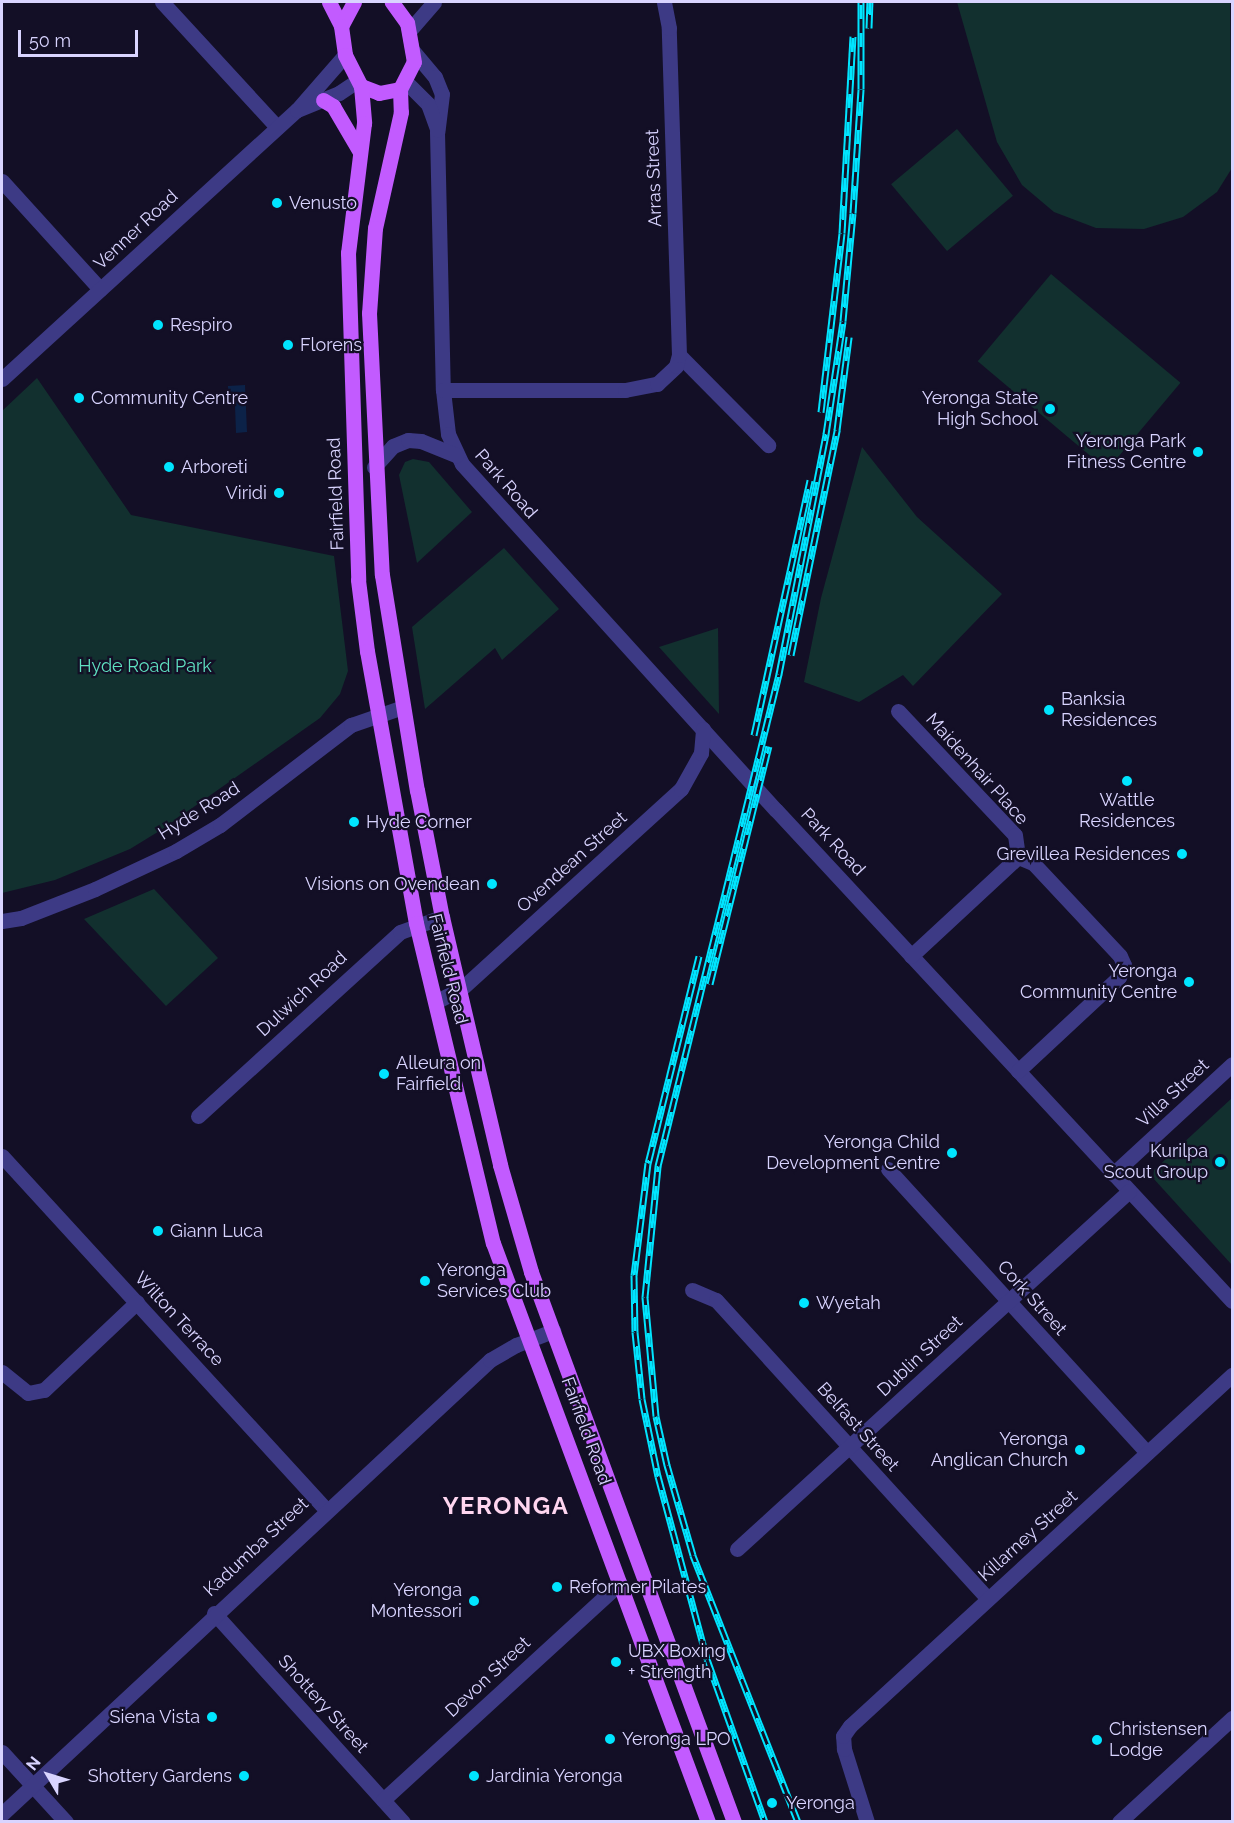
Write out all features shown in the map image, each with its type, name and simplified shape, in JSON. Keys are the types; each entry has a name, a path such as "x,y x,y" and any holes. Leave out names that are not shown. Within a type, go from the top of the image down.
{"main road":[{"path":"329,2 341,26 345,55 359,84 379,93 403,85"},
{"path":"341,26 354,2"},
{"path":"392,2 409,31 413,51"},
{"name":"Fairfield Road","path":"413,51 414,62 403,85 401,112 375,228 370,274 374,467 382,575 403,708 442,917 461,989 500,1165 531,1272 734,1821"},
{"name":"Fairfield Road","path":"359,84 364,123 350,216 349,328 358,579 377,713 416,923 437,1001 478,1189 493,1243 708,1821"},
{"path":"323,100 333,106 360,152"}],"street":[{"path":"162,2 277,128"},
{"path":"409,31 434,2"},
{"name":"Arras Street","path":"664,2 669,28 679,355"},
{"path":"413,51 440,85 442,110 437,132 443,390 625,390 657,384 676,366 679,355"},
{"name":"Venner Road","path":"2,379 297,110 345,55"},
{"name":"Venner Road","path":"297,110 359,84"},
{"path":"403,85 428,104 437,132"},
{"path":"2,181 100,289"},
{"path":"679,355 768,445"},
{"name":"Park Road","path":"443,390 446,422 456,455 475,481 911,956 1233,1301"},
{"path":"374,467 393,446 408,440 421,441 456,455"},
{"name":"Hyde Road","path":"2,921 21,918 95,889 176,851 220,825 351,725 377,713 403,708"},
{"name":"Maidenhair Place","path":"898,711 1015,835 1018,857"},
{"name":"Ovendean Street","path":"437,1001 461,989 681,789 701,753 703,729"},
{"path":"911,956 1018,857 1033,863 1124,965 1119,977 1018,1071"},
{"name":"Dulwich Road","path":"198,1116 388,942 416,923 442,917"},
{"name":"Villa Street","path":"1113,1174 1233,1064"},
{"name":"Wilton Terrace","path":"2,1156 326,1509"},
{"name":"Cork Street","path":"888,1169 1148,1453"},
{"name":"Dublin Street","path":"737,1549 1129,1191"},
{"name":"Belfast Street","path":"692,1290 716,1300 988,1599"},
{"path":"2,1372 28,1393 44,1390 137,1302"},
{"name":"Kadumba Street","path":"2,1814 214,1613 490,1360 530,1339 553,1331"},
{"name":"Killarney Street","path":"867,1821 844,1749 843,1736 850,1726 1233,1375"},
{"name":"Devon Street","path":"383,1800 620,1583"},
{"name":"Shottery Street","path":"214,1613 383,1800 398,1820"},
{"path":"1119,1821 1233,1718"},
{"path":"2,1752 66,1821"}],"green space":[{"path":"957,2 1230,2 1232,168 1217,192 1183,217 1144,229 1096,228 1054,212 1022,185 997,142"},
{"path":"957,129 1013,196 947,251 891,184"},
{"path":"1051,274 1180,383 1107,470 978,361"},
{"name":"Hyde Road Park","path":"37,378 131,515 334,556 348,671 340,694 320,718 161,830 130,849 55,880 2,893 2,411"},
{"path":"862,447 917,517 1002,594 913,686 903,675 859,702 804,682 821,598"},
{"path":"413,459 429,462 472,512 417,563 399,475 405,462"},
{"path":"504,548 559,609 502,660 495,648 425,709 412,627"},
{"path":"718,628 719,714 659,647"},
{"path":"154,889 218,958 166,1006 84,919"},
{"path":"1232,1098 1232,1265 1153,1178 1154,1170"}],"water":[{"path":"245,385 247,432 236,433 235,406 229,406 228,386"}],"railway":[{"path":"798,1822 693,1555 667,1465 656,1416 645,1297 658,1166 779,674 826,434 843,321 853,213 861,89 861,2"},
{"path":"869,28 870,2"},
{"path":"821,412 842,233 853,36"},
{"path":"791,655 837,430 849,337"},
{"path":"754,735 810,480"},
{"path":"710,984 769,746"},
{"path":"699,956 648,1163 634,1275 635,1332 642,1399 658,1476 707,1659 765,1822"}],"place":[{"name":"Venusto","path":"277,203"},
{"name":"Respiro","path":"158,325"},
{"name":"Florens","path":"288,345"},
{"name":"Community Centre","path":"79,398"},
{"name":"Yeronga State High School","path":"1050,409"},
{"name":"Yeronga Park Fitness Centre","path":"1198,452"},
{"name":"Arboreti","path":"169,467"},
{"name":"Viridi","path":"279,493"},
{"name":"Banksia Residences","path":"1049,710"},
{"name":"Wattle Residences","path":"1127,781"},
{"name":"Hyde Corner","path":"354,822"},
{"name":"Grevillea Residences","path":"1182,854"},
{"name":"Visions on Ovendean","path":"492,884"},
{"name":"Yeronga Community Centre","path":"1189,982"},
{"name":"Alleura on Fairfield","path":"384,1074"},
{"name":"Yeronga Child Development Centre","path":"952,1153"},
{"name":"Kurilpa Scout Group","path":"1220,1162"},
{"name":"Giann Luca","path":"158,1231"},
{"name":"Yeronga Services Club","path":"425,1281"},
{"name":"Wyetah","path":"804,1303"},
{"name":"Yeronga Anglican Church","path":"1080,1450"},
{"name":"Reformer Pilates","path":"557,1587"},
{"name":"Yeronga Montessori","path":"474,1601"},
{"name":"UBX Boxing + Strength","path":"616,1662"},
{"name":"Siena Vista","path":"212,1717"},
{"name":"Yeronga LPO","path":"610,1739"},
{"name":"Christensen Lodge","path":"1097,1740"},
{"name":"Shottery Gardens","path":"244,1776"},
{"name":"Jardinia Yeronga","path":"474,1776"},
{"name":"Yeronga","path":"772,1803"}],"district":[{"name":"YERONGA","path":"506,1506"}]}
